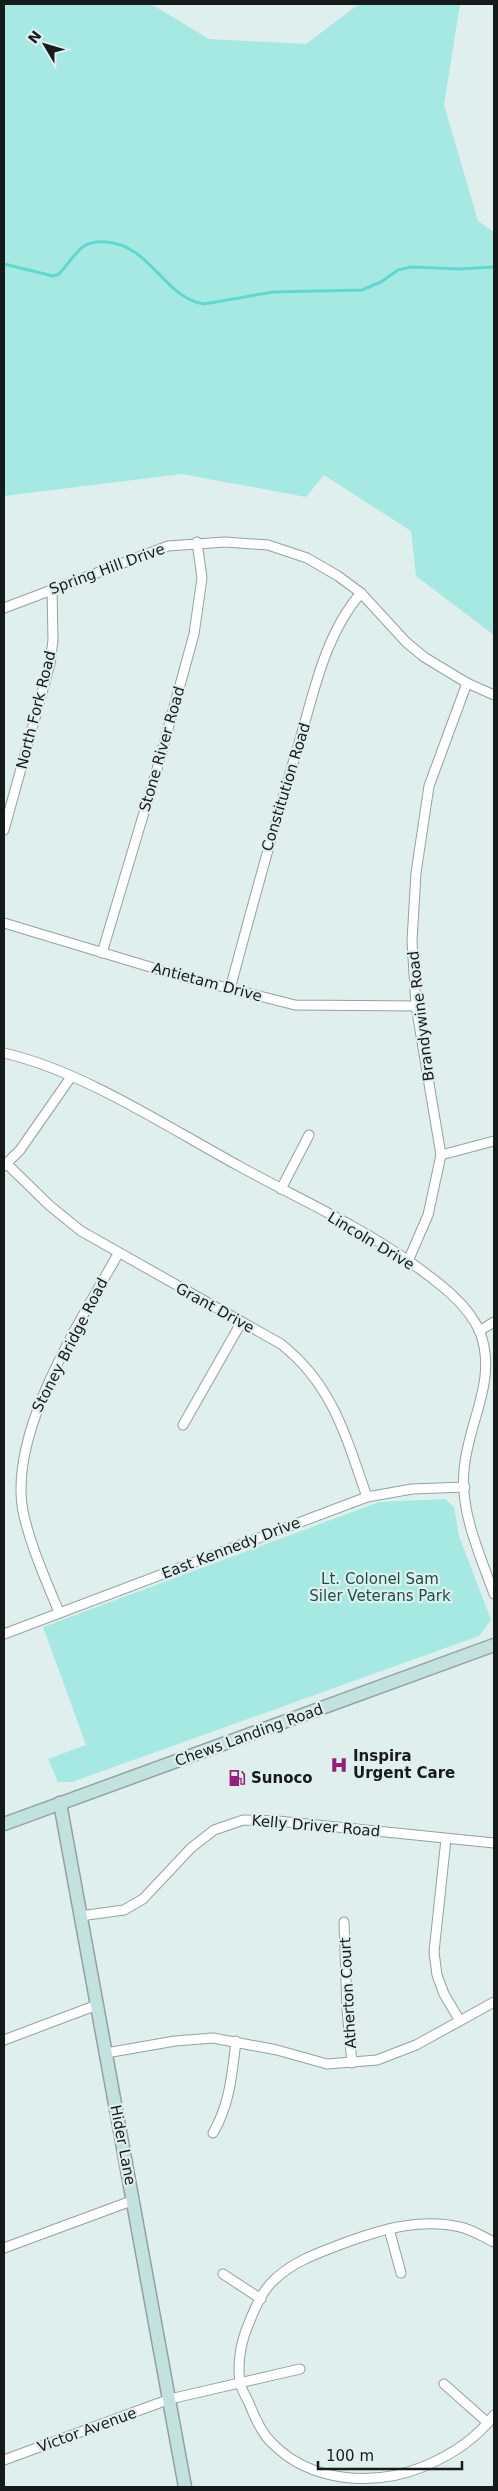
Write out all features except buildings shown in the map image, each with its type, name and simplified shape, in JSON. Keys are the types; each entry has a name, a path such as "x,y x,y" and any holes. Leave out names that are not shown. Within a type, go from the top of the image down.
{"street":[{"name":"Spring Hill Drive","path":"4,608 168,546 197,542 268,545 307,558 338,576 361,593 406,642 424,657 494,695"},
{"name":"Stone River Road","path":"102,953 157,770 194,634 202,578 197,542"},
{"name":"North Fork Road","path":"4,830 50,664 53,640 52,589"},
{"name":"Constitution Road","path":"230,989 265,857 323,665 338,623 361,593"},
{"name":"Brandywine Road","path":"408,1261 428,1216 441,1154 416,1006 412,941 414,892 429,786 467,682"},
{"name":"Antietam Drive","path":"4,923 102,953 295,1005 416,1006"},
{"name":"Lincoln Drive","path":"4,1052 41,1062 72,1077 281,1189 408,1261 445,1289 461,1304 479,1331 488,1370 485,1393 464,1470 472,1537 494,1594"},
{"path":"5,1165 58,1098 72,1077"},
{"path":"281,1189 309,1135"},
{"path":"441,1154 494,1141"},
{"name":"Grant Drive","path":"5,1165 49,1206 81,1231 118,1254 281,1344 301,1360 334,1407 367,1497"},
{"name":"Stoney Bridge Road","path":"60,1612 43,1573 24,1515 22,1470 33,1419 62,1355 118,1254"},
{"path":"479,1331 494,1322"},
{"path":"183,1425 241,1323"},
{"name":"East Kennedy Drive","path":"4,1634 367,1497 412,1488 465,1487"},
{"name":"Chews Landing Road","path":"4,1824 494,1645"},
{"name":"Hider Lane","path":"60,1803 185,2487"},
{"name":"Kelly Driver Road","path":"80,1916 124,1910 143,1899 191,1848 214,1830 243,1820 278,1820 446,1840 494,1843"},
{"path":"446,1840 434,1952 437,1975 444,1994 460,2021"},
{"name":"Atherton Court","path":"344,1922 347,2010 352,2063"},
{"path":"106,2053 176,2040 214,2038 277,2050 326,2064 377,2060 416,2045 494,2002"},
{"path":"4,2040 97,2005"},
{"path":"213,2133 223,2117 228,2101 236,2041"},
{"path":"4,2248 134,2200"},
{"path":"494,2242 461,2227 424,2223 372,2232 305,2258 272,2282 261,2299 241,2341 240,2382 255,2418 269,2441 284,2454 309,2470 334,2476 375,2479 408,2473 436,2461 472,2438 494,2416"},
{"path":"389,2229 401,2273"},
{"path":"223,2274 261,2299"},
{"name":"Victor Avenue","path":"4,2460 170,2399 300,2369"},
{"path":"444,2384 488,2424"}],"green space":[{"path":"4,4 151,4 209,39 306,44 359,4 460,4 444,105 478,221 494,232 494,635 416,576 411,531 324,475 306,497 182,474 4,496"},
{"name":"Lt. Colonel Sam Siler Veterans Park","path":"445,1499 454,1507 459,1536 491,1620 479,1636 72,1782 58,1782 48,1759 86,1745 43,1627 379,1502"}],"waterway":[{"path":"4,264 53,276 59,274 84,246 95,242 106,242 121,245 135,252 178,292 190,300 204,304 273,292 362,290 381,282 398,270 411,267 460,269 494,267"}],"place":[{"name":"Inspira Urgent Care","path":"339,1765"},
{"name":"Sunoco","path":"237,1778"}]}
